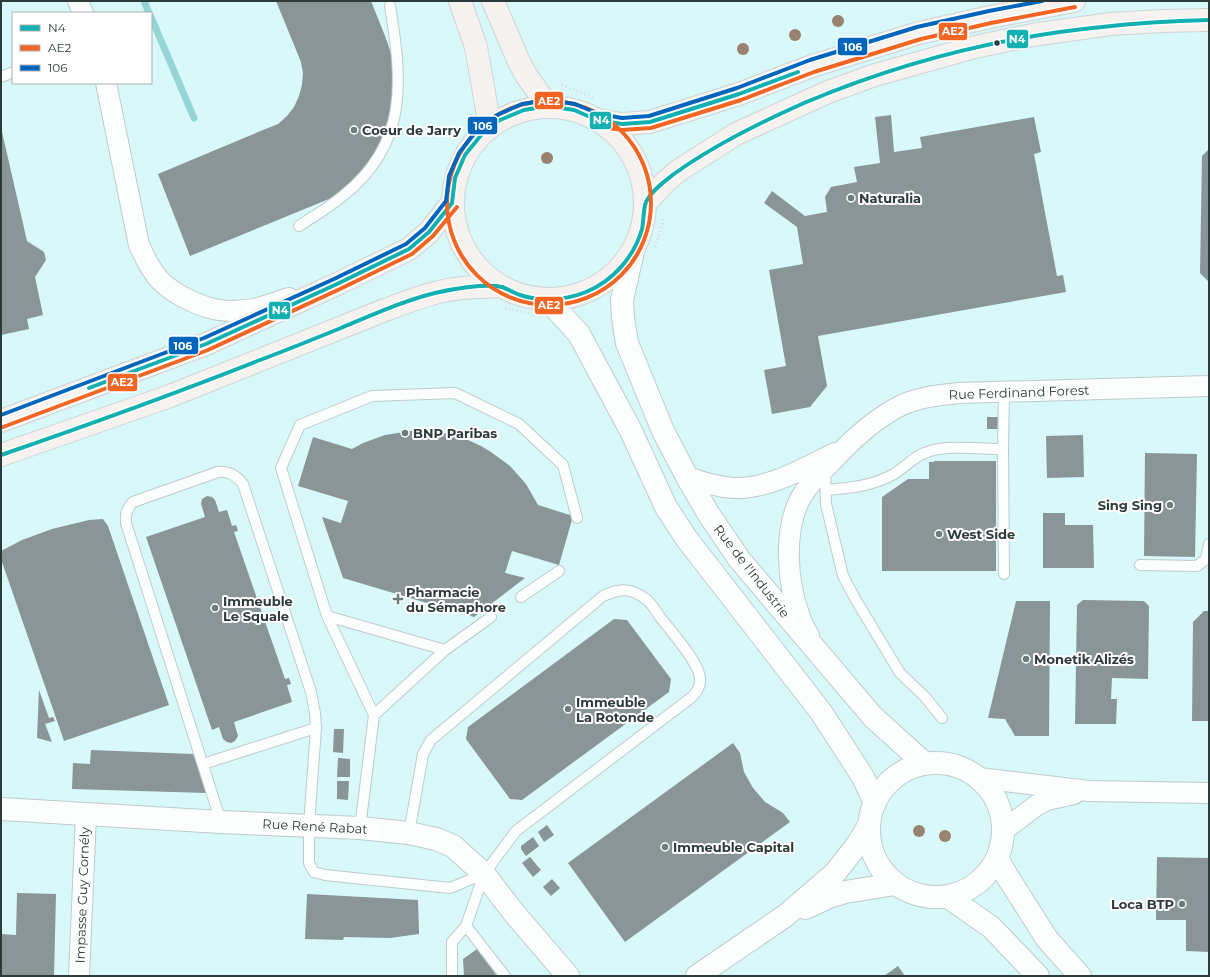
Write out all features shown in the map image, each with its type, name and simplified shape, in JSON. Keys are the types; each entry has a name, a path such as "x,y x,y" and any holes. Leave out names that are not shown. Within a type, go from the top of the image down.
{"main road":[{"path":"460,1 476,47 490,127"},
{"path":"493,1 522,68 548,106"},
{"path":"1,421 206,344 409,249 429,232 465,155 482,134 500,120 524,110 548,106 574,110 598,110 622,124 637,124 656,121 739,94 812,66 919,33 990,17 1074,1"},
{"path":"646,203 666,181 681,169 736,134 828,92 875,75 968,49 1032,35 1111,24 1209,20"},
{"path":"542,307 587,292 617,271 633,251 642,228 646,203 642,178 633,155 598,110"},
{"path":"448,193 455,228 465,251 501,297"},
{"name":"Rue de l'Industrie","path":"633,251 622,300 627,343 664,431 687,477 708,513 739,559 873,717 925,764"},
{"path":"1,455 170,396 410,301 437,293 462,288 501,297 524,296 579,334 630,431 666,507 686,538 821,712 863,777 875,803"},
{"path":"940,763 956,766 979,778 992,792 999,805 1004,823 1003,842 998,860 988,875 974,887 957,895 948,897 938,898 920,896 902,889 888,878 877,863 870,846 868,827 871,812 886,786 897,775 910,768 925,764 940,763"},
{"name":"Rue René Rabat","path":"1,809 86,815 360,828 408,833 436,839 453,846 484,874 514,913 568,976"},
{"path":"697,976 785,916 835,873 857,845 868,827"},
{"path":"998,860 1047,939 1080,976"},
{"path":"785,916 834,896 856,890 895,884"},
{"path":"948,897 991,927 1038,976"}],"street":[{"path":"78,1 83,12"},
{"path":"106,84 143,255 168,288 191,301 211,308 233,310 253,309 337,284"},
{"name":"Rue Ferdinand Forest","path":"815,649 799,614 793,591 789,547 795,513 800,500 809,486 845,447 873,424 901,406 932,396 959,393 1209,386"},
{"name":"Rue Ferdinand Forest","path":"687,477 722,487 752,487 791,474 845,447"},
{"path":"979,778 1089,791 1209,793"},
{"path":"1004,830 1037,805 1047,800 1089,791"},
{"name":"Impasse Guy Cornély","path":"79,976 86,815"}],"lane":[{"path":"299,226 331,206 358,182 379,156 391,132 397,106 399,83 396,39 390,6"},
{"path":"1,77 12,72"},
{"path":"1004,392 1004,574"},
{"path":"360,828 374,715 327,616 281,468 300,425 372,396 455,393 519,424 563,465 577,518"},
{"path":"826,490 845,489 871,484 894,473 915,457 929,451 944,448 1003,449"},
{"path":"825,468 826,504 843,576 900,674 942,718"},
{"path":"221,822 125,517 126,512 133,502 218,472 225,472 239,478 243,484 311,692 316,728 309,826 309,863 314,872 325,875 450,888 484,874"},
{"path":"1140,565 1197,566 1206,559 1209,544"},
{"path":"521,597 559,571"},
{"path":"408,833 423,754 431,740 603,596 612,592 623,590 633,592 646,599 691,657 700,677 700,685 697,692 692,698 516,832 484,874 466,926 452,942 452,976"},
{"path":"327,616 445,650"},
{"path":"374,715 445,650 491,617"},
{"path":"203,764 316,728"},
{"path":"466,926 505,976"}],"path":[{"path":"558,82 564,87 577,90 598,110"},
{"path":"448,193 457,150 468,131"},
{"path":"501,297 529,313 542,307"}],"shaded area":[{"path":"1,1 1209,1 1209,976 1,976"}],"building":[{"name":"Coeur de Jarry","path":"276,1 371,1 393,59 395,87 392,114 384,139 370,163 351,183 329,199 190,256 158,174 278,124 294,107 302,85 303,73 301,62"},
{"path":"891,115 894,152 922,148 920,137 1034,117 1041,152 1034,154 1057,276 1063,275 1066,292 818,336 827,386 810,407 772,414 764,370 786,366 769,270 803,264 797,227 764,203 772,191 805,216 827,212 825,197 831,187 857,182 854,167 880,163 875,117"},
{"path":"2,132 27,241 44,252 46,260 35,277 43,315 27,319 29,329 1,335 1,133"},
{"path":"1209,149 1209,282 1200,273 1202,156"},
{"path":"987,417 999,417 999,429 987,429"},
{"path":"410,431 446,433 481,446 510,466 526,484 538,505 573,516 559,565 512,551 505,573 525,578 474,617 343,578 322,517 341,523 348,501 298,486 313,437 352,449 363,443 385,435"},
{"path":"1083,435 1084,477 1047,478 1046,436"},
{"name":"Sing Sing","path":"1145,453 1197,454 1195,557 1144,556"},
{"name":"West Side","path":"996,461 996,571 882,571 882,497 908,479 929,479 929,462"},
{"name":"Immeuble Le Squale","path":"207,496 212,497 215,500 219,512 227,510 232,526 236,525 238,531 234,532 285,679 289,678 291,684 287,685 292,702 234,722 238,736 235,741 231,743 223,739 219,727 212,730 146,537 205,517 201,504 202,499"},
{"path":"1043,513 1065,513 1065,525 1093,525 1094,568 1043,568"},
{"path":"103,519 108,526 169,705 64,741 2,562 1,551 22,540 52,529 89,520"},
{"path":"1083,600 1144,601 1149,606 1148,679 1112,678 1111,699 1117,699 1116,724 1075,724 1077,605"},
{"name":"Monetik Alizés","path":"1016,601 1050,601 1049,736 1015,736 1005,719 988,718"},
{"path":"1204,611 1209,611 1209,721 1192,721 1193,622"},
{"name":"Immeuble La Rotonde","path":"614,619 627,620 671,679 669,692 522,800 510,799 466,739 468,727"},
{"path":"39,690 49,718 53,717 55,721 45,724 52,742 37,738"},
{"path":"334,729 344,729 343,753 333,752"},
{"name":"Immeuble Capital","path":"733,743 740,753 744,772 753,788 765,802 783,813 790,822 625,942 568,863"},
{"path":"91,750 193,754 207,793 72,789 73,763 90,764"},
{"path":"338,758 350,759 350,777 337,777"},
{"path":"337,781 349,781 348,800 337,799"},
{"path":"547,825 554,835 544,842 538,832"},
{"path":"533,837 539,846 526,856 521,849 521,846"},
{"path":"530,857 541,870 533,877 522,863"},
{"name":"Loca BTP","path":"1157,857 1209,858 1209,952 1186,951 1186,920 1156,920"},
{"path":"552,879 560,888 551,896 543,887"},
{"path":"17,893 56,894 54,976 1,976 1,934 16,935"},
{"path":"307,894 418,900 419,934 390,938 344,937 343,940 305,939"},
{"path":"477,949 497,976 464,976 463,959"},
{"path":"898,966 905,976 884,976"}],"waterway":[{"path":"144,1 149,12"},
{"path":"152,19 194,118"}],"transit line":[{"name":"106","path":"1,415 204,338 334,279 406,244 425,228 446,201 449,176 459,153 477,130 497,115 522,104 548,100 575,104 599,114 622,118 649,116 737,88 810,60 917,27 1042,1"},
{"name":"AE2","path":"596,126 622,130 651,128 741,100 814,72 921,39 991,23 1075,7"},
{"name":"N4","path":"1,455 99,421 195,385 423,296 442,291 478,286 502,287 520,295 536,299 570,297 586,292 613,275 628,258 634,249 642,229 644,208 648,198 674,174 705,153 737,135 804,103 876,76 950,54 1025,37 1064,31 1155,22 1209,20"},
{"name":"N4","path":"89,388 206,344 409,249 429,232 452,203 455,178 465,155 482,134 500,120 524,110 548,106 574,110 597,120 622,124 650,122 739,94 798,72"},
{"name":"AE2","path":"539,101 559,101 579,105 597,113 614,124 628,138 639,155 647,173 651,193 651,203 651,213 647,233 639,251 628,268 614,282 597,293 579,301 559,305 539,305 519,301 501,293 484,282 470,268 459,251 451,233 447,213 447,193 451,173 459,155 470,138 484,124 501,113 519,105 539,101"},
{"name":"AE2","path":"3,427 208,350 340,289 412,254 433,236 457,207"}],"place":[{"name":"Coeur de Jarry","path":"354,130"},
{"name":"Naturalia","path":"851,198"},
{"name":"BNP Paribas","path":"405,433"},
{"name":"Sing Sing","path":"1170,505"},
{"name":"West Side","path":"939,534"},
{"name":"Pharmacie du Sémaphore","path":"398,599"},
{"name":"Immeuble Le Squale","path":"215,608"},
{"name":"Monetik Alizés","path":"1026,659"},
{"name":"Immeuble La Rotonde","path":"568,709"},
{"name":"Immeuble Capital","path":"665,847"},
{"name":"Loca BTP","path":"1182,904"}]}
